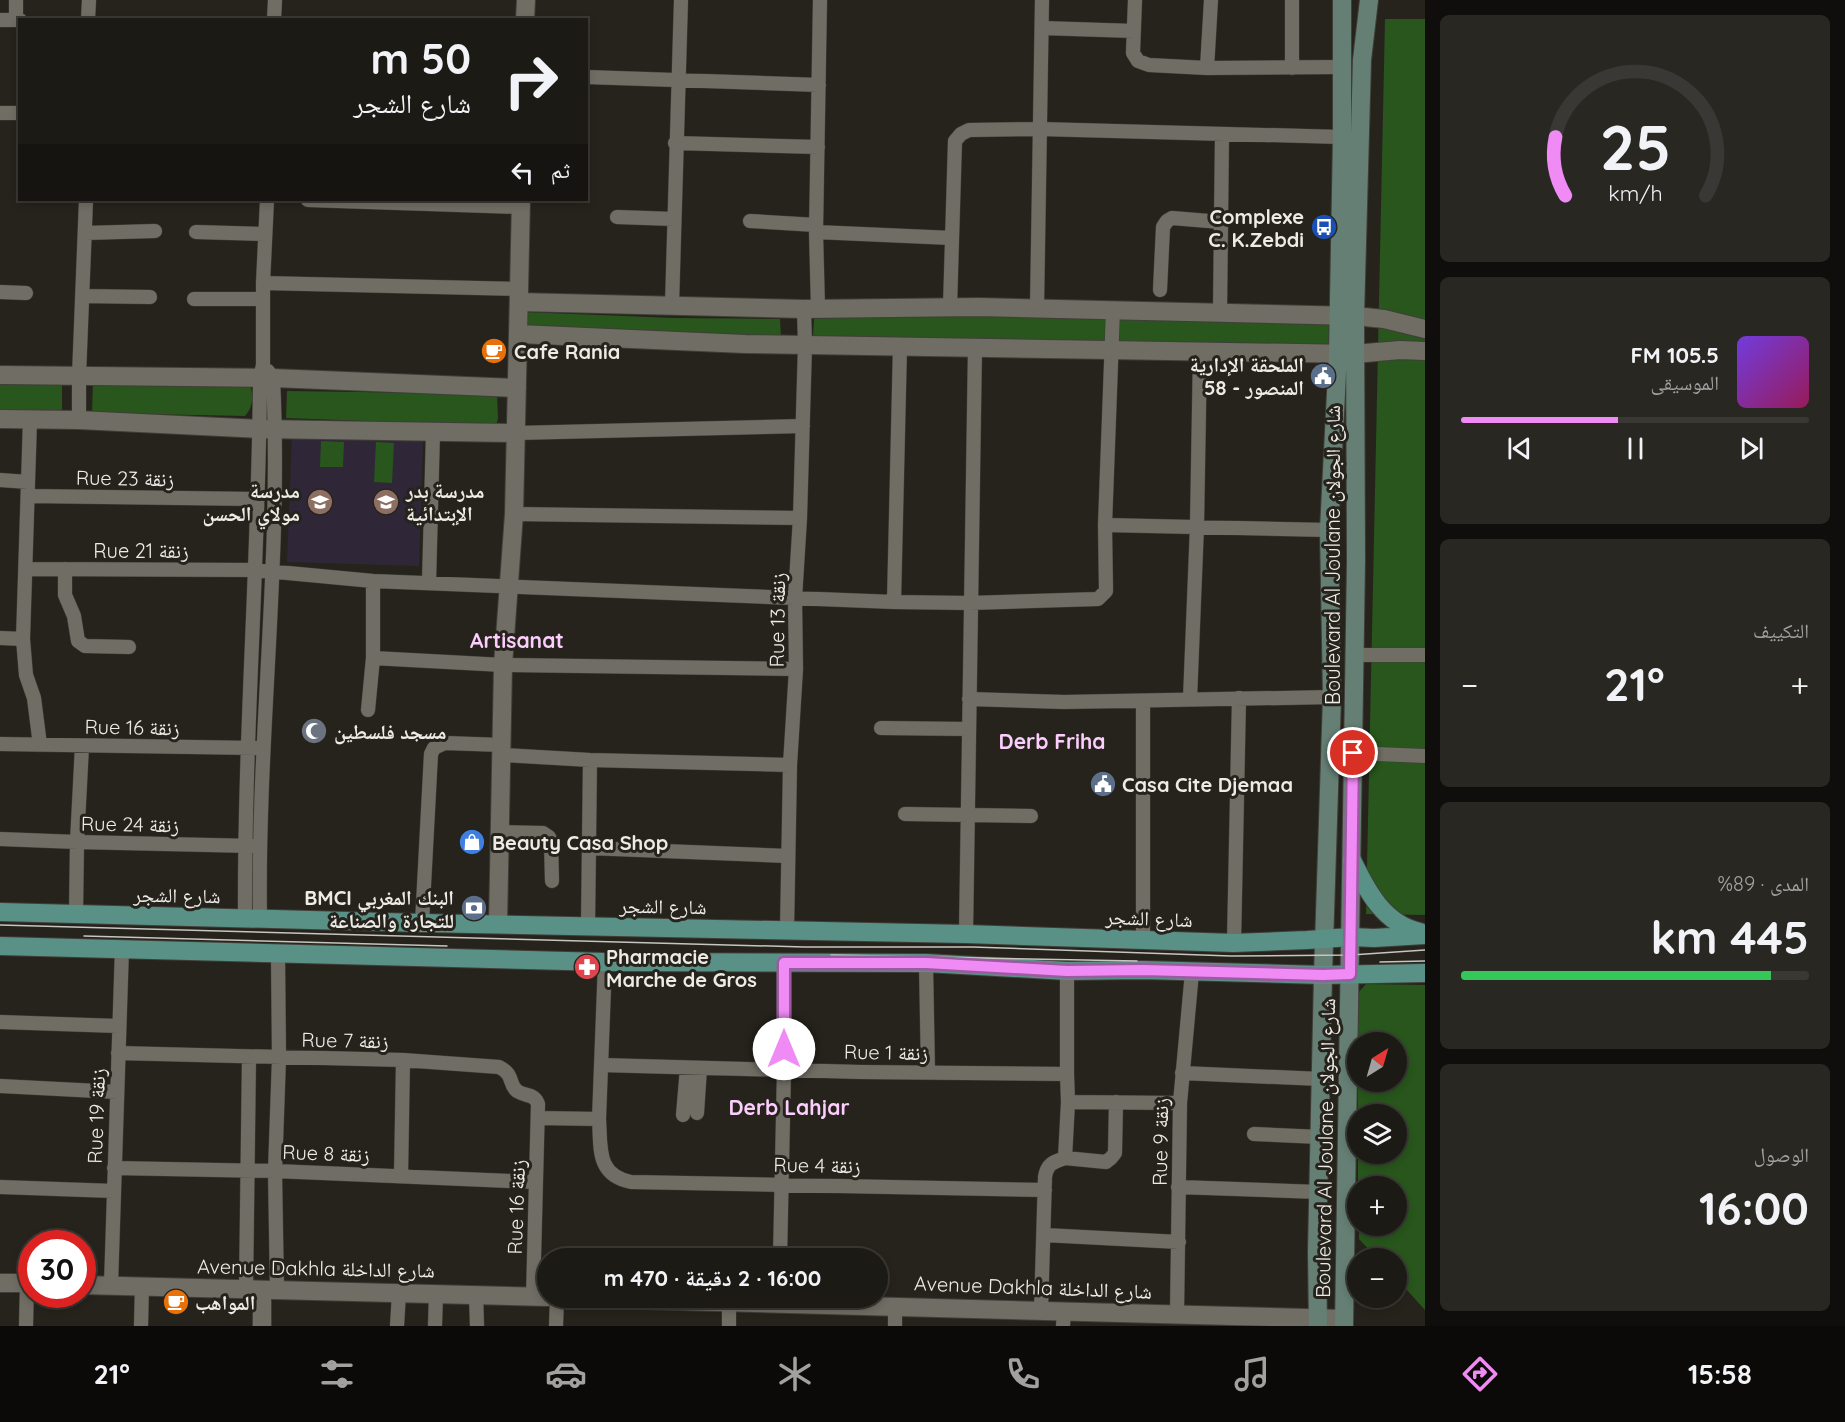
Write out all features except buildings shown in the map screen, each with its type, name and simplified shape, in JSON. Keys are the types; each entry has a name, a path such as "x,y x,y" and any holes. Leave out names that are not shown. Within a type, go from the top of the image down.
{"main road":[{"name":"Boulevard Al Joulane شارع الجولان","path":"1342,0 1342,137 1347,316"},
{"name":"Boulevard Al Joulane شارع الجولان","path":"1318,1322 1318,1192 1332,697 1329,530 1346,354 1362,60 1369,0"},
{"name":"Boulevard Al Joulane شارع الجولان","path":"1344,1322 1356,561 1346,354"},
{"path":"1352,860 1366,889 1384,911 1408,929 1425,934"},
{"name":"شارع الشجر","path":"0,912 422,924 966,934 1234,943 1425,934"},
{"path":"0,945 605,962 926,963 1067,971 1143,970 1323,975 1425,973"}],"street":[{"path":"0,20 18,20 16,0"},
{"path":"88,18 89,0"},
{"path":"274,18 275,0"},
{"path":"525,18 526,0"},
{"path":"672,305 681,0"},
{"name":"Rue 13 زنقة","path":"786,931 805,345 811,308 816,229 820,0"},
{"path":"1037,308 1042,0"},
{"path":"1135,0 1133,53 1138,61 1149,66 1341,67"},
{"path":"1207,68 1211,0"},
{"path":"1292,0 1292,68"},
{"path":"1042,28 1134,31"},
{"path":"588,77 819,85"},
{"path":"0,113 18,113"},
{"path":"950,307 955,141 969,130 1040,129 1342,137"},
{"path":"1220,313 1222,134"},
{"path":"675,143 818,147"},
{"path":"79,420 86,201"},
{"path":"253,919 273,572 263,299 267,201"},
{"path":"394,201 521,203 514,514 502,665 498,924"},
{"path":"617,217 674,219"},
{"path":"1160,290 1163,227 1167,221 1172,218 1221,222"},
{"path":"750,221 816,229 952,238"},
{"path":"85,233 155,231"},
{"path":"196,232 265,234"},
{"path":"263,283 672,305 811,308 1037,308 1347,316 1384,319 1425,329"},
{"path":"0,292 26,293"},
{"path":"82,296 150,297"},
{"path":"194,299 263,299"},
{"name":"Rue 21 زنقة","path":"26,569 256,570 373,581 894,602 970,603 1098,599 1106,591 1105,525 1113,310"},
{"path":"518,334 805,345 1346,354 1400,350 1425,351"},
{"path":"894,602 900,346"},
{"path":"966,934 975,347"},
{"path":"1190,699 1197,525 1200,351"},
{"path":"0,375 266,373 517,388"},
{"path":"0,419 79,420 268,429 516,433 802,426"},
{"path":"30,420 24,639 26,675 34,698 40,745"},
{"path":"253,919 244,846 258,499 268,429"},
{"path":"429,583 434,432"},
{"name":"Rue 23 زنقة","path":"0,480 28,489 258,499"},
{"path":"514,514 800,518"},
{"path":"1105,525 1197,525 1329,530"},
{"path":"65,568 65,595 74,616 78,641 85,646 129,647"},
{"path":"368,710 373,658 373,581"},
{"path":"0,638 24,639"},
{"path":"1355,655 1425,655"},
{"path":"373,658 502,665 796,669"},
{"path":"969,699 1064,702 1332,697"},
{"path":"1234,943 1239,698"},
{"path":"1143,701 1143,940"},
{"path":"881,728 969,729"},
{"path":"422,924 431,754 434,748 444,743 590,760 790,765"},
{"name":"Rue 16 زنقة","path":"0,744 264,748"},
{"path":"75,915 82,746"},
{"path":"1353,753 1425,756"},
{"path":"588,927 590,760"},
{"path":"905,814 1031,816"},
{"path":"499,831 543,833 549,837 552,880"},
{"name":"Rue 24 زنقة","path":"0,838 259,846"},
{"path":"589,848 788,856"},
{"name":"Rue 19 زنقة","path":"111,1286 122,948"},
{"path":"262,1326 262,1290 275,1171 279,1058 278,952"},
{"path":"538,1118 599,1119 605,962"},
{"path":"780,1248 784,963"},
{"path":"926,963 928,1072"},
{"path":"1065,1158 1068,1102 1067,971"},
{"name":"Rue 9 زنقة","path":"1177,1314 1180,1103 1192,972"},
{"path":"0,1022 118,1026"},
{"name":"Rue 7 زنقة","path":"118,1053 403,1060 500,1066 511,1076 514,1088 536,1099 538,1118"},
{"path":"249,1057 248,1170 262,1290"},
{"path":"401,1176 403,1060"},
{"name":"Rue 1 زنقة","path":"601,1065 1067,1074"},
{"path":"690,1114 694,1068"},
{"path":"1182,1073 1321,1079"},
{"path":"0,1086 117,1092"},
{"path":"1068,1102 1180,1103"},
{"path":"1041,1310 1046,1170 1052,1162 1065,1158 1106,1162 1111,1158 1115,1153 1116,1102"},
{"name":"Rue 16 زنقة","path":"538,1118 536,1182 538,1248"},
{"name":"Rue 4 زنقة","path":"599,1119 601,1156 605,1167 620,1180 631,1182 1045,1190"},
{"path":"1254,1134 1320,1137"},
{"name":"Rue 8 زنقة","path":"114,1168 248,1170 536,1182"},
{"path":"0,1187 114,1191"},
{"path":"1178,1187 1318,1192"},
{"path":"1044,1235 1179,1242"},
{"path":"0,1283 18,1283"},
{"name":"Avenue Dakhla شارع الداخلة","path":"96,1285 537,1297"},
{"path":"141,1326 142,1286"},
{"path":"398,1326 399,1293"},
{"path":"435,1326 436,1294"},
{"path":"476,1295 477,1326"},
{"name":"Avenue Dakhla شارع الداخلة","path":"888,1306 1041,1310 1064,1318 1177,1314 1344,1322"},
{"path":"895,1306 895,1326"},
{"path":"26,1326 27,1308"},
{"path":"556,1326 557,1308"},
{"path":"729,1308 729,1326"}],"shaded area":[{"path":"292,436 423,441 419,566 287,562"}],"green space":[{"path":"1385,19 1425,19 1425,915 1366,914"},
{"path":"979,307 1338,316 1338,354 975,347 813,336 814,319"},
{"path":"524,312 674,318 780,319 781,337 524,329"},
{"path":"0,380 62,383 62,417 0,415"},
{"path":"93,380 244,384 251,388 252,399 245,416 92,413"},
{"path":"287,391 497,394 498,418 496,426 286,418"},
{"path":"321,441 344,442 343,467 320,467"},
{"path":"376,442 394,443 392,483 374,482"},
{"path":"1366,984 1425,985 1425,1310 1407,1290 1407,1248 1368,1248 1359,1239 1359,1236 1407,1236 1407,1176 1358,1176 1358,1164 1407,1164 1407,1104 1358,1104 1358,1092 1407,1092 1407,1032 1358,1032 1358,993"}],"tram line":[{"path":"0,925 804,947 973,947 1231,956 1351,955 1425,950"},
{"path":"84,936 447,946"},
{"path":"831,955 1137,961"},
{"path":"1380,962 1425,961"}],"place":[{"name":"Complexe C. K.Zebdi","path":"1324,227"},
{"name":"Cafe Rania","path":"494,351"},
{"name":"الملحقة الإدارية 58 - المنصور","path":"1323,376"},
{"name":"مدرسة مولاي الحسن","path":"320,502"},
{"name":"مدرسة بدر الإبتدائية","path":"386,502"},
{"name":"مسجد فلسطين","path":"314,731"},
{"name":"Casa Cite Djemaa","path":"1103,784"},
{"name":"Beauty Casa Shop","path":"472,842"},
{"name":"BMCI البنك المغربي للتجارة والصناعة","path":"474,908"},
{"name":"Pharmacie Marche de Gros","path":"587,967"},
{"name":"المواهب","path":"176,1302"}],"district":[{"name":"Artisanat","path":"517,640"},
{"name":"Derb Friha","path":"1052,741"},
{"name":"Derb Lahjar","path":"789,1107"}],"route":[{"path":"784,1049 784,963 926,963 1067,971 1143,970 1350,974 1353,753"}]}
